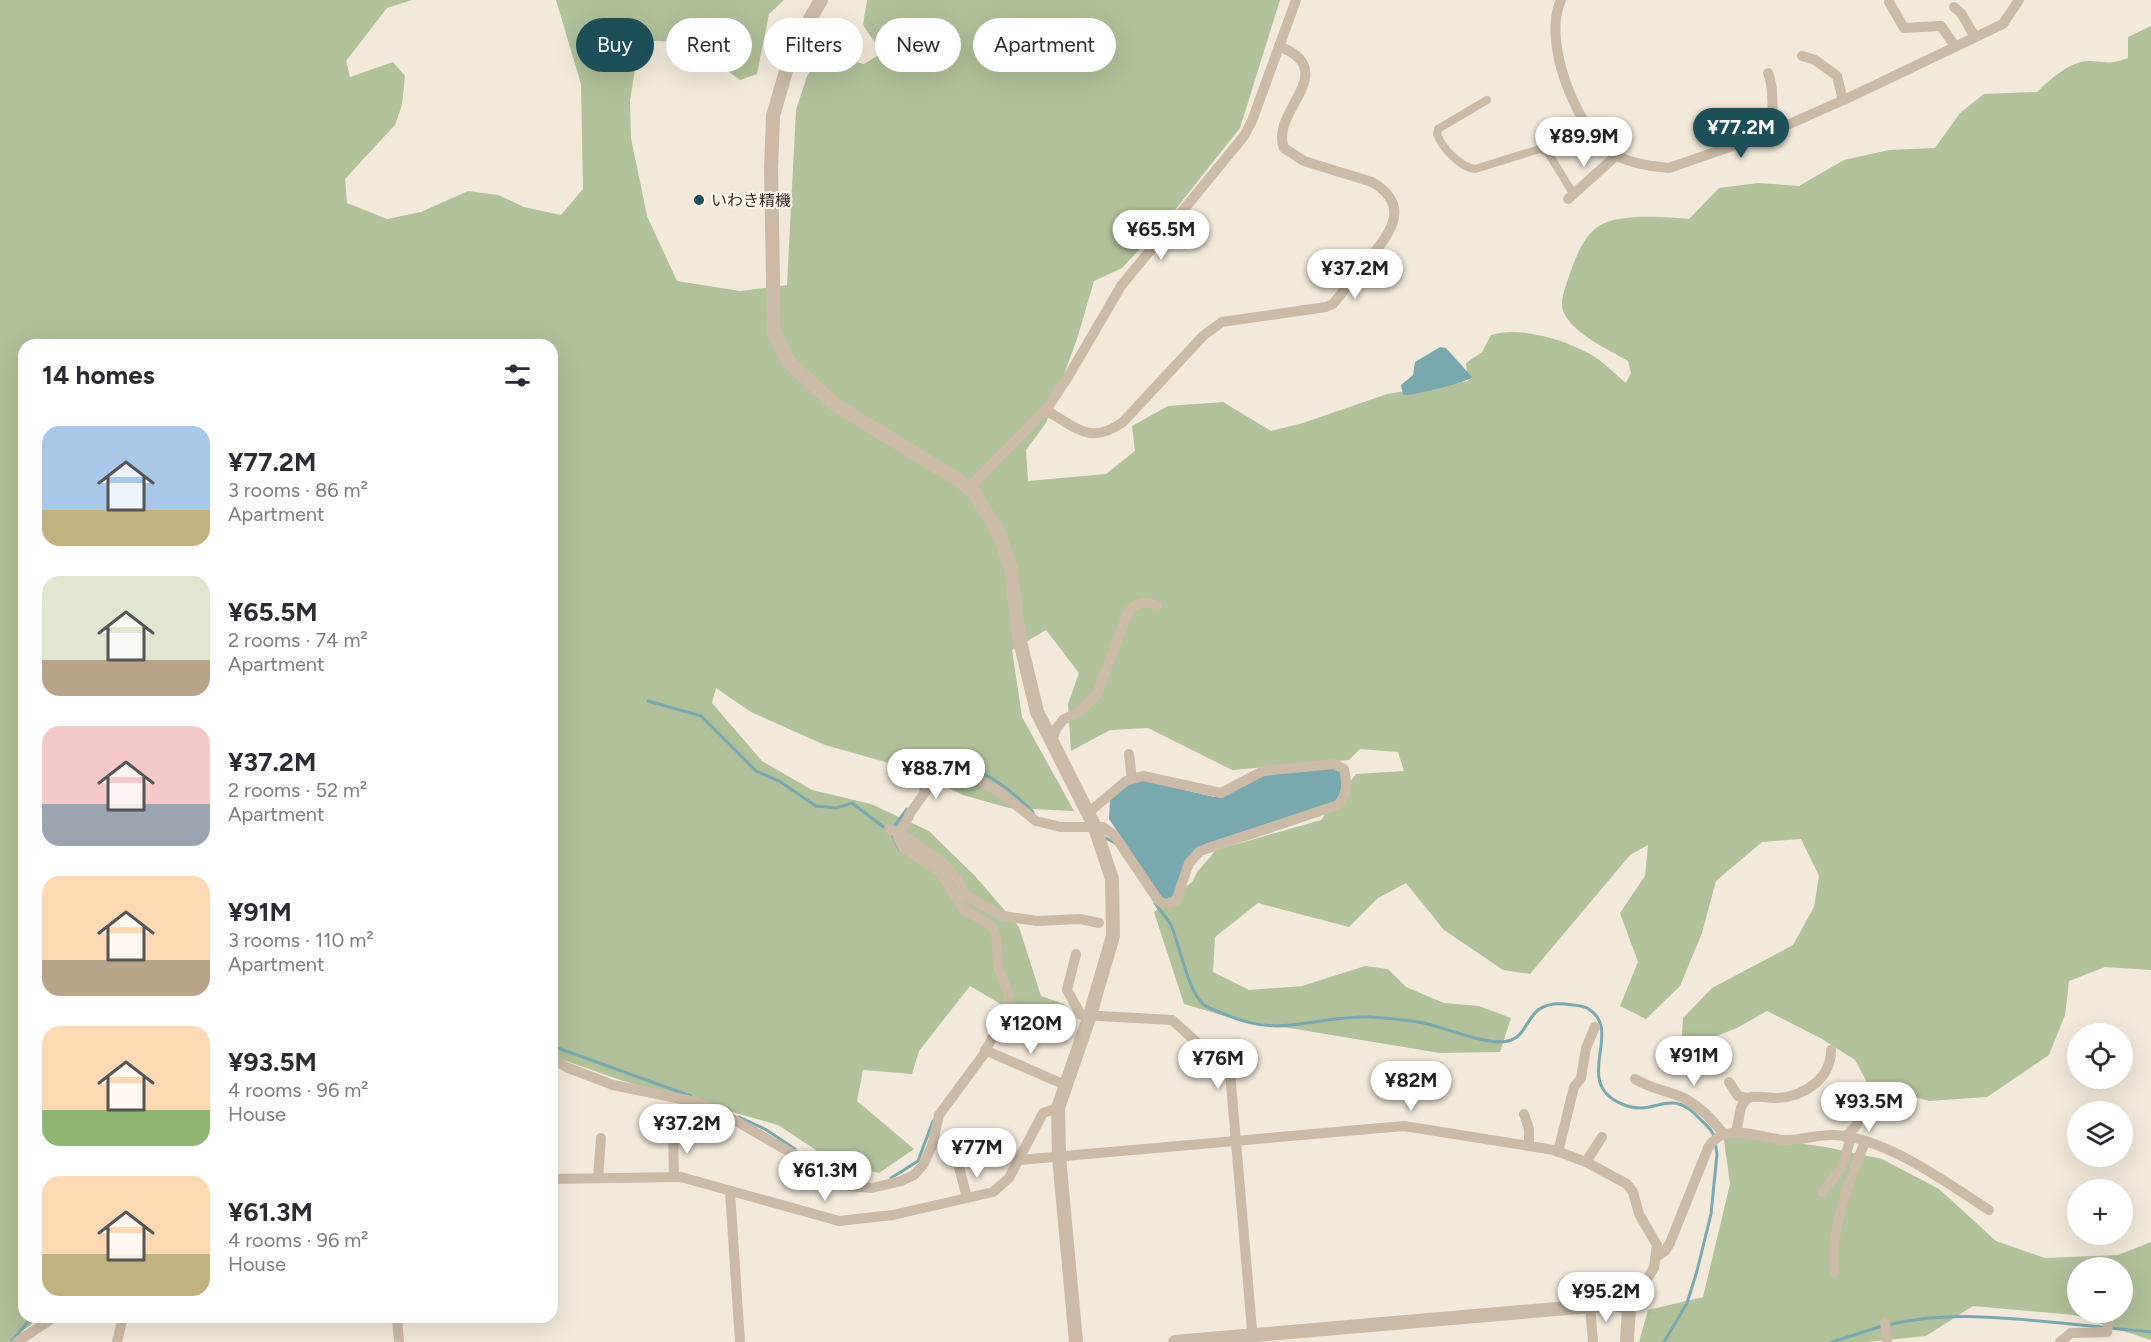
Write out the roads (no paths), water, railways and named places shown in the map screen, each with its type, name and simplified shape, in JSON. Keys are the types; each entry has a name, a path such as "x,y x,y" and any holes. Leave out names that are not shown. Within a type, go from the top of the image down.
{"street":[{"path":"821,0 792,50 773,116 771,169 774,333 789,362 834,404 969,488 993,523 1008,560 1029,684 1037,712 1091,819 1112,879 1113,936 1089,1018 1058,1108 1059,1157 1076,1342"},
{"path":"969,488 1045,410 1068,377 1121,286 1244,135 1252,121 1296,0"},
{"path":"1561,0 1556,12 1554,30 1561,70 1579,110 1607,149 1617,155 1669,168 1776,130 1975,37 2002,24 2019,0"},
{"path":"1889,2 1904,28 1941,26 1955,46"},
{"path":"1954,7 1961,13 1975,37"},
{"path":"1045,410 1090,435 1111,431 1123,422 1214,327 1237,319 1324,308 1333,304 1387,237 1394,222 1394,210 1393,202 1381,187 1372,182 1304,161 1284,148 1283,131 1305,78 1306,69 1300,58 1279,46"},
{"path":"1802,56 1815,60 1838,76 1843,100"},
{"path":"1768,73 1772,84 1771,110 1776,130"},
{"path":"1487,100 1438,129 1437,134 1442,146 1466,166 1475,169 1540,149 1546,151 1571,197 1617,155"},
{"path":"1052,740 1063,720 1080,711 1096,694 1128,612 1133,606 1141,604 1151,603 1157,606"},
{"path":"1130,753 1132,779"},
{"path":"894,831 937,775 951,770 966,772 1000,792 1036,821 1082,828 1126,781 1143,776 1221,793 1263,771 1334,764 1344,769 1347,790 1338,805 1200,851 1189,863 1179,895 1171,904 1164,904 1158,900 1115,836 1091,819"},
{"path":"894,831 942,862 958,880 965,895 1003,916 1037,921 1080,919 1099,923"},
{"path":"558,1062 613,1085 696,1102 729,1118 838,1182 849,1186 872,1188 902,1181 914,1175 923,1165 932,1146 939,1115 986,1050 1004,1015 1009,995 998,967 996,935 987,922 964,910 940,872 902,846 894,831"},
{"path":"1077,954 1067,990 1081,1016 1166,1019 1178,1023 1230,1072 1252,1338"},
{"path":"1558,1152 1574,1087 1581,1078 1586,1048 1595,1027"},
{"path":"986,1050 1065,1085"},
{"path":"1729,1082 1738,1095 1747,1098 1759,1095 1776,1098 1814,1086 1830,1068 1832,1050"},
{"path":"1635,1079 1648,1088 1681,1096 1698,1106 1723,1134"},
{"path":"1736,1133 1742,1107 1747,1098"},
{"path":"558,1179 674,1177 839,1221 893,1215 993,1192 1003,1185 1019,1160 1043,1113 1058,1108"},
{"path":"1822,1192 1841,1169 1848,1138 1864,1110"},
{"path":"1524,1114 1529,1129 1529,1145"},
{"path":"1019,1160 1404,1126 1529,1145 1558,1152 1586,1162 1627,1184 1633,1192 1639,1214 1657,1245 1654,1268 1629,1307 1627,1342"},
{"path":"1655,1258 1665,1251 1670,1243 1708,1148 1716,1136 1723,1134 1736,1133 1784,1140 1834,1134 1865,1142 1917,1166 1989,1210"},
{"path":"673,1134 674,1177"},
{"path":"1586,1162 1602,1137"},
{"path":"598,1178 601,1138"},
{"path":"1835,1272 1833,1255 1835,1243 1849,1186 1865,1142"},
{"path":"959,1167 967,1198"},
{"path":"730,1191 740,1342"},
{"path":"1175,1342 1252,1338 1614,1304 1629,1307"},
{"path":"1590,1306 1593,1342"},
{"path":"1885,1322 1887,1342"},
{"path":"17,1342 45,1323"},
{"path":"117,1342 122,1323"},
{"path":"397,1323 399,1342"},
{"path":"2060,1342 2071,1333 2107,1332 2108,1323"}],"water":[{"path":"1440,347 1446,348 1472,377 1438,389 1403,395 1401,385 1413,375 1415,362"},
{"path":"1334,768 1341,771 1343,789 1335,802 1205,844 1170,901 1161,897 1109,819 1110,799 1128,784 1144,780 1214,797 1264,774"}],"waterway":[{"path":"648,701 701,716 756,771 779,781 816,806 836,808 852,803 886,829"},
{"path":"939,770 950,764 973,769 995,780 1033,812"},
{"path":"921,789 934,773"},
{"path":"893,828 907,809"},
{"path":"892,834 899,849"},
{"path":"1102,836 1115,843"},
{"path":"1155,903 1171,925 1193,989 1203,1004 1213,1010 1245,1022 1281,1026 1350,1017 1397,1019 1424,1023 1478,1039 1500,1042 1516,1038 1542,1007 1552,1004 1582,1006 1598,1018 1602,1029 1598,1070 1600,1083 1607,1094 1622,1104 1634,1108 1679,1104 1700,1119 1714,1136"},
{"path":"558,1048 691,1096"},
{"path":"739,1117 765,1129 795,1149"},
{"path":"891,1178 918,1161 933,1121"},
{"path":"1664,1342 1687,1303 1697,1271 1711,1214 1717,1154 1715,1142"},
{"path":"1888,1325 1941,1317 1995,1317 2102,1327"},
{"path":"11,1342 27,1323"},
{"path":"1832,1342 1882,1326"},
{"path":"2109,1328 2151,1332"}],"place":[{"name":"いわき精機","path":"699,200"}]}
